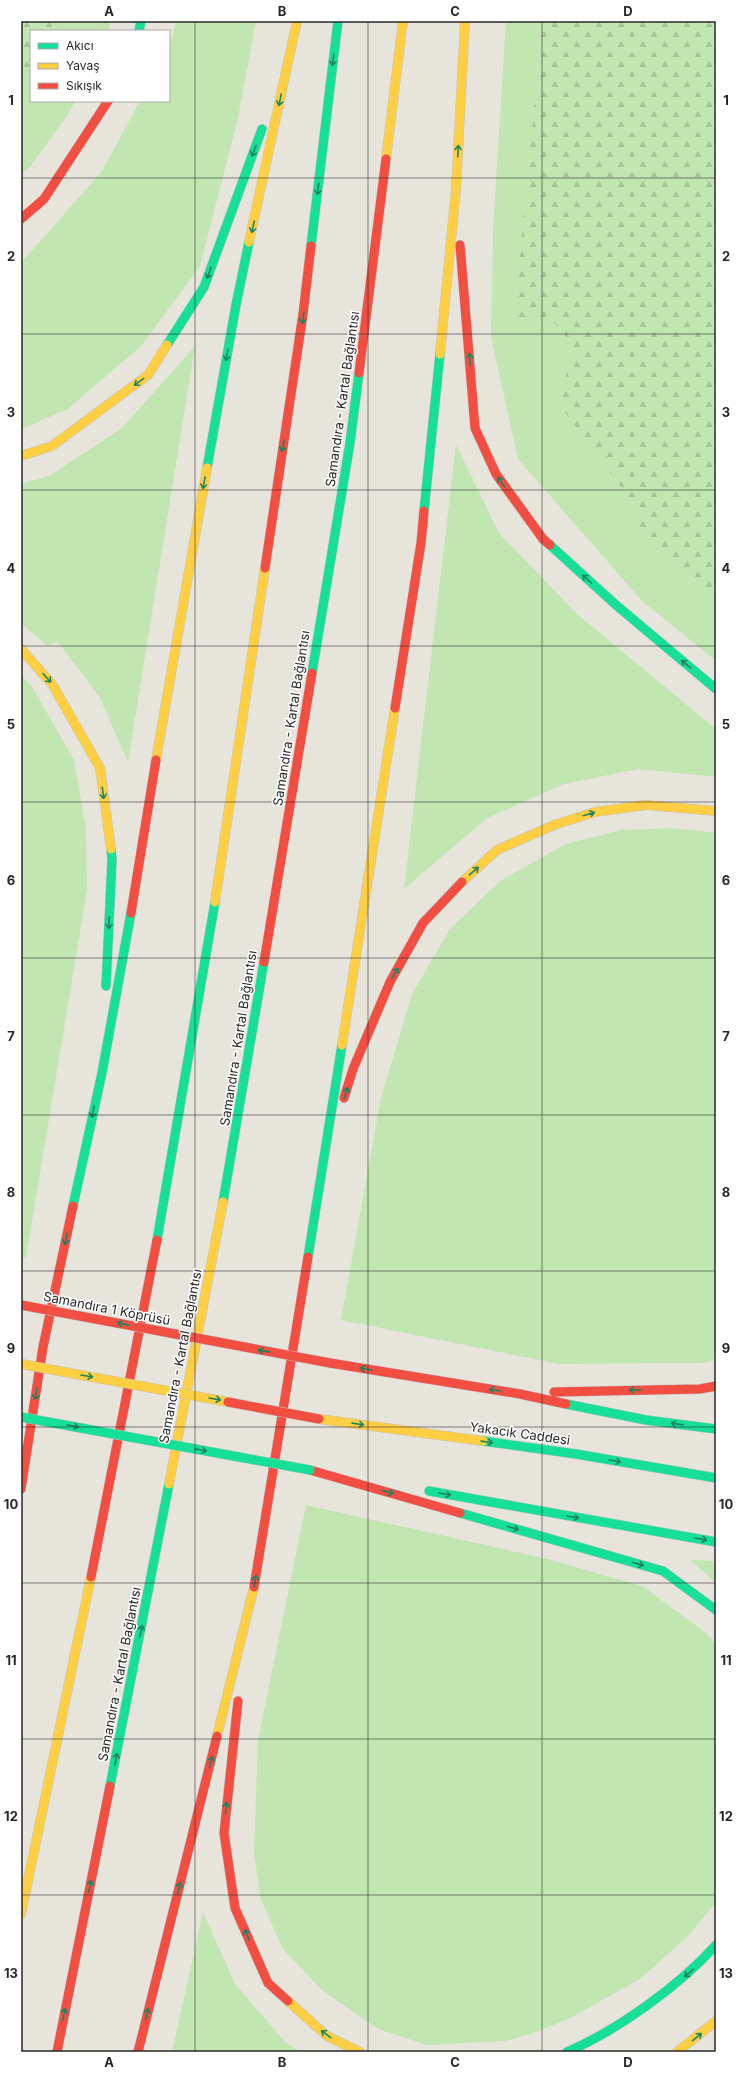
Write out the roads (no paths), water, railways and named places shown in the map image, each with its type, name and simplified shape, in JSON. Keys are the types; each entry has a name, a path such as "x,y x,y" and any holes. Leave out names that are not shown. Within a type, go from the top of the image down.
{"main road":[{"path":"21,456 52,446 148,375 204,288 266,114 297,21"},
{"path":"21,1489 43,1347 102,1073 142,849 169,678 236,305 297,21"},
{"path":"21,1914 106,1505 169,1173 218,881 303,314 338,21"},
{"name":"Samandıra - Kartal Bağlantısı","path":"57,2052 124,1721 239,1114 350,443 403,21"},
{"path":"241,1680 252,1597 421,543 456,190 465,21"},
{"path":"21,219 44,199 107,102"},
{"path":"456,190 475,428 496,474 543,539 616,605 716,689"},
{"path":"21,649 52,684 100,768 112,860 102,1073"},
{"path":"321,1170 353,1069 390,982 423,923 455,888 497,850 554,825 595,812 646,805 716,811"},
{"name":"Samandıra 1 Köprüsü","path":"21,1305 330,1363 520,1394"},
{"name":"Yakacık Caddesi","path":"21,1364 319,1419 576,1454 716,1478"},
{"path":"520,1394 617,1390 700,1390 716,1386"},
{"path":"520,1394 646,1420 716,1430"},
{"path":"21,1417 403,1487"},
{"path":"310,1470 663,1571 716,1610"},
{"path":"419,1490 716,1542"},
{"path":"138,2052 252,1597"},
{"path":"239,1695 224,1833 235,1908 268,1983 328,2036 360,2052"},
{"path":"567,2052 588,2044 672,1989 706,1957 716,1945"},
{"path":"677,2052 716,2021"}]}
